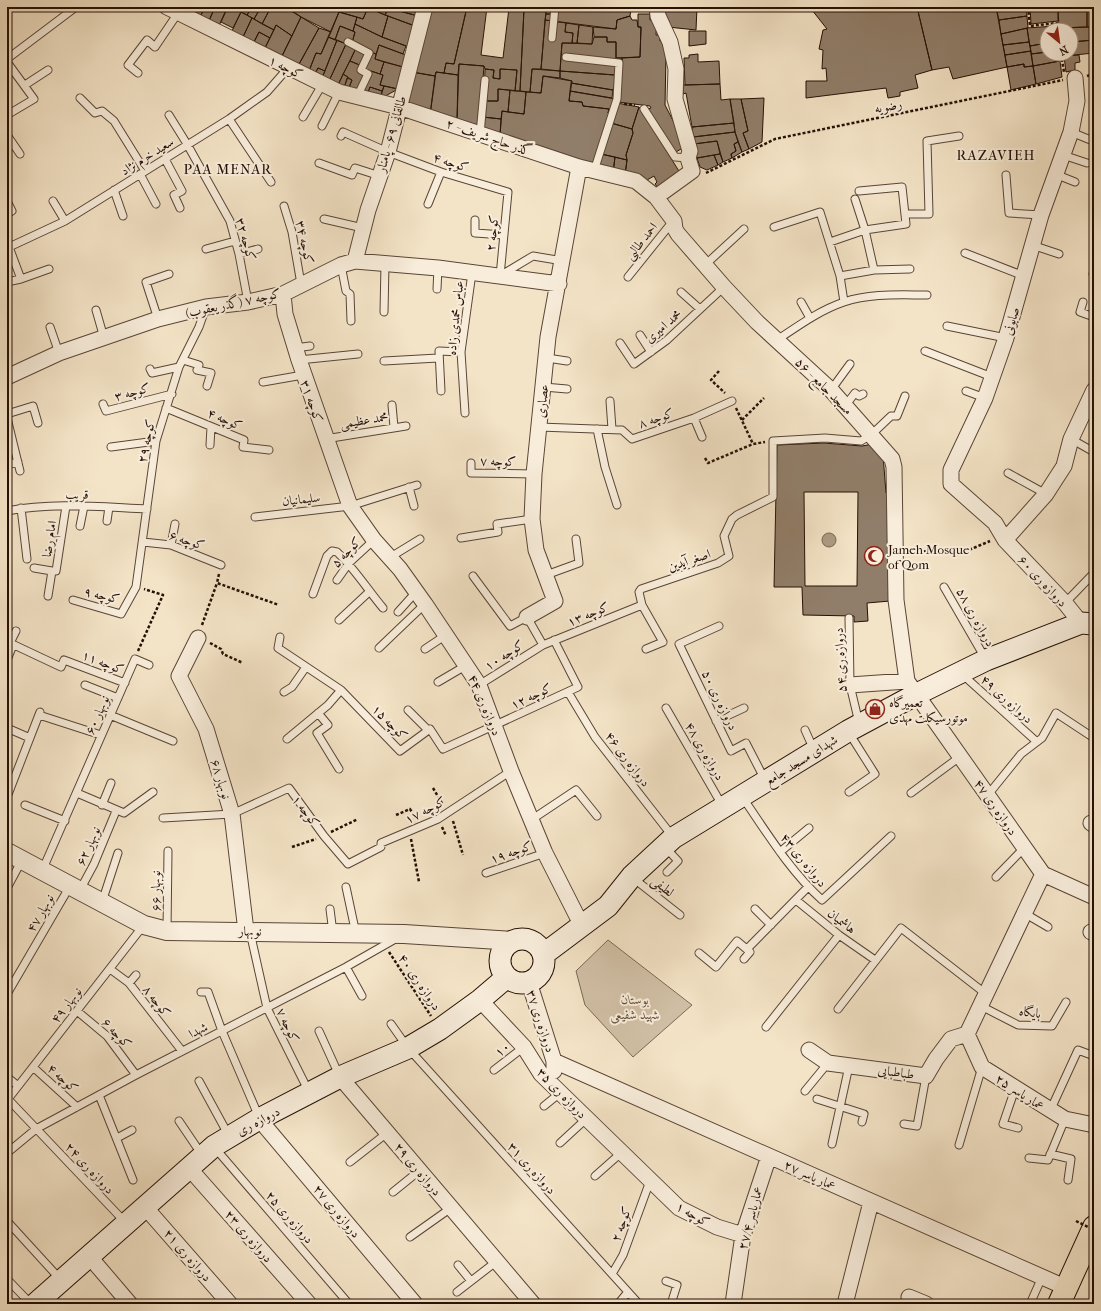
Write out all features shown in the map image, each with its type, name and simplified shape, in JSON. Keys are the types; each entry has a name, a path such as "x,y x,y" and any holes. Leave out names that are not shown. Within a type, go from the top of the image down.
{"main road":[{"name":"شهدای مسجد جامع","path":"544,954 608,906 632,876 668,841 854,728 912,688 961,673 986,660 1088,624"},
{"path":"522,939 531,940 539,946 544,954 542,971 536,978 529,982 521,983 507,977 502,968 501,958 504,948 512,941 522,939"},
{"name":"دروازه ری","path":"35,1304 208,1151 260,1119 340,1077 408,1048 440,1029 480,1000 507,977"},
{"path":"1063,1296 1088,1226"}],"street":[{"name":"طالقانی ۶۹ - پامنار","path":"356,261 363,228 388,152 425,7"},
{"path":"656,197 690,165 690,150 676,99 676,69 670,42 658,16 658,7"},
{"name":"کوچه ۱","path":"182,11 322,85 357,98 399,107"},
{"name":"صابونی","path":"1004,540 995,523 951,484 951,470 985,398 1006,338 1041,215 1071,132 1078,101 1070,79"},
{"name":"۲ - گذر حاج شریف","path":"399,107 579,168"},
{"name":"۵۶ - مسجد جامع","path":"579,168 636,181 656,197 674,221 678,234 724,287 777,340 831,390 892,459 894,466 896,600 912,688"},
{"name":"عصاری","path":"527,617 555,601 536,550 532,519 534,474 548,337 559,284 579,168"},
{"name":"کوچه ۷ (گذر یعقوب)","path":"7,377 59,353 158,319 206,307 248,302 283,294 341,265 356,261 438,268 559,284"},
{"name":"کوچه ۳۱","path":"283,294 285,314 303,375 350,506"},
{"path":"1004,540 1046,494 1064,466 1071,439 1094,390"},
{"name":"دروازه ری ۴۴","path":"350,506 374,540 425,604 467,664 479,685 531,821 545,853 582,926"},
{"name":"دروازه ری ۶۰","path":"1004,540 1065,603 1088,624"},
{"name":"نوبهار ۶۸","path":"198,638 179,676 206,729 232,814 248,931"},
{"path":"850,685 912,688"},
{"name":"دروازه ری ۴۷","path":"912,688 1043,874 1094,897"},
{"name":"نوبهار","path":"15,856 144,925 167,932 248,931 404,934 512,941"},
{"path":"967,1034 1043,874"},
{"name":"دروازه ری ۳۷","path":"529,982 554,1061 553,1074 548,1078 544,1078"},
{"name":"دروازه ری ۳۵","path":"480,1000 524,1047 544,1078 650,1181"},
{"name":"عمار یاسر ۲۵","path":"967,1034 982,1067 1065,1119 1094,1125"},
{"name":"طباطبایی","path":"809,1050 828,1063 926,1076 951,1039 967,1034"},
{"name":"عمار یاسر ۲۷","path":"554,1061 1042,1277 1063,1296"},
{"name":"دروازه ری ۲۹","path":"340,1077 533,1304"},
{"name":"دروازه ری ۲۷","path":"260,1119 415,1304"},
{"name":"دروازه ری ۲۳","path":"208,1151 308,1304"},
{"name":"عماریاسر ۲۷/۴","path":"734,1304 743,1235 769,1156"},
{"name":"کوچه ۱","path":"650,1181 679,1208 692,1216 717,1227 743,1235"},
{"path":"845,1304 871,1202"},
{"name":"دروازه ری ۲۱","path":"145,1207 230,1304"},
{"path":"89,1256 130,1304"},
{"path":"909,1297 926,1304"}],"lane":[{"path":"7,59 76,7"},
{"path":"552,38 555,7"},
{"path":"138,73 128,66 148,40 156,46 182,11"},
{"path":"348,42 369,53 361,70 368,74 357,98"},
{"path":"566,57 619,63 619,88 616,102 594,172"},
{"path":"7,62 34,99 7,116"},
{"name":"سعید خرم نژاد","path":"8,247 65,221 229,119 267,92 288,68"},
{"path":"25,85 48,70"},
{"path":"480,134 485,80"},
{"path":"303,117 322,85"},
{"path":"322,126 339,92"},
{"path":"80,98 95,113 102,111 114,121 143,173 156,204"},
{"path":"644,109 675,158 690,165"},
{"name":"کوچه ۳۲","path":"169,115 230,221 239,254 248,302"},
{"path":"229,119 271,182"},
{"path":"341,136 343,132 388,152"},
{"path":"1071,132 1093,141"},
{"path":"7,135 20,154"},
{"path":"906,214 929,214 927,141 959,136"},
{"name":"کوچه ۴","path":"388,152 441,172 508,192"},
{"path":"1063,155 1088,163"},
{"path":"165,159 182,190 174,195 180,208"},
{"path":"319,163 352,175 355,168 380,176"},
{"path":"428,204 441,172"},
{"path":"1055,174 1075,182"},
{"path":"1006,175 1009,213 1041,215"},
{"path":"830,242 865,230 906,224 902,187 859,190"},
{"path":"114,190 123,216"},
{"name":"کوچه ۲","path":"500,276 508,192"},
{"path":"855,199 865,230 874,270"},
{"path":"7,201 12,211 7,214"},
{"path":"53,201 65,221"},
{"name":"کوچه ۳۴","path":"284,206 292,232 302,284"},
{"path":"774,227 820,212 840,276 844,302"},
{"path":"324,219 363,228"},
{"path":"475,220 475,232 504,235"},
{"name":"احمد طالبی","path":"628,277 674,221"},
{"path":"705,265 744,229"},
{"path":"206,249 235,241"},
{"path":"1032,245 1059,254"},
{"path":"8,247 21,279"},
{"path":"239,254 258,249"},
{"path":"965,253 1024,276"},
{"path":"500,276 533,256 563,261"},
{"path":"384,312 385,264"},
{"path":"341,265 346,291 350,294 351,321"},
{"path":"437,289 438,268"},
{"path":"7,282 21,279 49,269"},
{"path":"840,276 874,270 910,269"},
{"name":"عباس محمدی زاده","path":"465,412 461,352 472,273"},
{"path":"158,319 146,282 169,274"},
{"name":"محمد امیری","path":"620,343 634,364 667,340 724,287"},
{"path":"681,292 700,309"},
{"path":"777,340 810,318 844,302 885,295 927,295"},
{"path":"801,302 810,318"},
{"path":"1083,302 1080,312 1094,317"},
{"name":"کوچه ۲۹","path":"136,587 148,509 156,441 172,394 179,367 199,327 206,307"},
{"path":"96,310 104,338"},
{"path":"947,326 1006,338"},
{"path":"50,327 59,353"},
{"path":"640,335 651,352"},
{"path":"297,354 310,346"},
{"path":"441,391 438,358 439,351 461,352"},
{"path":"925,351 992,377"},
{"path":"297,354 358,354"},
{"path":"384,361 438,358"},
{"path":"547,358 567,361"},
{"path":"183,360 199,365 197,370 211,373 207,386"},
{"path":"831,390 850,364"},
{"path":"150,369 152,373 179,367"},
{"path":"263,382 303,375"},
{"path":"544,387 567,389"},
{"path":"966,391 985,398"},
{"path":"845,406 855,393 859,396 863,394"},
{"name":"کوچه ۳","path":"103,404 106,411 172,394"},
{"path":"773,441 825,438 862,441 871,435 891,416 897,416 905,396"},
{"path":"610,401 612,429"},
{"name":"کوچه ۸","path":"539,428 622,430 632,439 694,418 732,401"},
{"path":"392,405 394,427"},
{"path":"7,414 33,406 38,423"},
{"name":"کوچه ۴","path":"166,408 244,440 243,447 269,450"},
{"path":"7,418 20,471"},
{"path":"694,418 702,437"},
{"name":"محمد عظیمی","path":"325,439 406,426"},
{"path":"210,445 211,427"},
{"path":"597,429 605,467 617,505"},
{"path":"1071,439 1094,452"},
{"path":"111,447 156,441"},
{"name":"اصغر آیدین","path":"642,605 638,595 641,589 718,563 728,556 724,536 732,519 772,497 773,441"},
{"path":"7,465 18,462"},
{"name":"کوچه ۷","path":"471,463 471,473 534,474"},
{"path":"1008,473 1046,494"},
{"path":"350,506 417,485"},
{"path":"409,487 414,506"},
{"name":"قریب","path":"7,511 21,508 66,506 148,509"},
{"name":"امام رضا","path":"48,596 52,571 56,571 66,506"},
{"path":"80,526 84,506"},
{"name":"سلیمانیان","path":"255,516 350,506"},
{"path":"107,521 109,507"},
{"path":"21,508 27,559"},
{"path":"461,538 498,532 497,524 532,519"},
{"path":"171,545 175,524"},
{"path":"389,558 420,539"},
{"path":"546,575 579,563 576,539"},
{"name":"کوچه ۵","path":"337,580 349,563 374,540"},
{"name":"کوچه ۶","path":"143,542 171,545 221,565"},
{"path":"313,594 327,556 332,551 337,552 349,563 369,592 383,608"},
{"path":"34,568 52,571"},
{"path":"1065,603 1094,573"},
{"path":"473,576 510,626 527,617 543,645"},
{"name":"کوچه ۹","path":"73,600 121,614 136,587"},
{"name":"دروازه ری ۵۸","path":"944,587 986,660"},
{"path":"339,620 369,592"},
{"path":"398,612 416,592"},
{"path":"380,648 425,604"},
{"path":"642,605 663,642 646,649"},
{"name":"کوچه ۱۳","path":"543,645 642,605"},
{"name":"دروازه ری ۵۴","path":"849,618 850,685 854,728 875,774 849,792"},
{"name":"دروازه ری ۵۰","path":"719,626 679,644 731,751 746,743 766,782"},
{"path":"7,660 16,630"},
{"path":"425,649 446,635"},
{"name":"کوچه ۱۵","path":"280,637 278,648 342,690 400,751 430,729 443,749 495,726"},
{"name":"کوچه ۱۲","path":"495,726 578,687 554,640"},
{"name":"کوچه ۱۱","path":"11,644 61,667 64,660 125,683"},
{"name":"کوچه ۱۰","path":"479,685 543,645"},
{"path":"135,659 150,666"},
{"name":"نوبهار ۶۰","path":"42,871 135,659"},
{"path":"438,682 467,664"},
{"path":"284,692 292,687 306,667"},
{"name":"دروازه ری ۴۹","path":"961,673 1037,742"},
{"path":"84,685 118,698"},
{"path":"287,739 318,713 342,690"},
{"name":"دروازه ری ۴۶","path":"568,692 595,737 668,841 678,861 667,872"},
{"name":"دروازه ری ۴۸","path":"666,708 723,807"},
{"path":"716,721 744,708"},
{"path":"408,710 428,730"},
{"path":"7,797 39,713 101,735"},
{"path":"318,713 328,725 317,733 339,769"},
{"path":"987,796 1021,754 1042,738 1056,713 1094,738"},
{"path":"110,715 173,741"},
{"path":"7,728 30,738"},
{"path":"804,730 815,752"},
{"path":"911,793 961,756"},
{"name":"کوچه ۱۷","path":"348,864 381,847 381,843 438,819 511,770"},
{"path":"102,804 111,783"},
{"name":"کوچه ۱","path":"232,814 288,788 324,836 348,864"},
{"path":"531,821 576,790 597,816"},
{"path":"77,794 124,814 152,792"},
{"name":"دروازه ری ۴۳","path":"741,796 780,852 808,887 822,900 891,836"},
{"path":"25,806 65,821"},
{"name":"نوبهار ۶۲","path":"75,888 94,864 116,810"},
{"path":"163,818 232,814"},
{"path":"780,852 809,828"},
{"path":"996,877 1024,848"},
{"name":"نوبهار ۶۶","path":"167,932 168,851"},
{"path":"102,902 118,853"},
{"name":"کوچه ۱۹","path":"486,873 545,853"},
{"path":"7,888 15,856"},
{"name":"لطیفی","path":"632,876 680,915"},
{"path":"346,887 356,934"},
{"path":"747,949 808,887"},
{"name":"نوبهار ۴۷","path":"7,994 75,888"},
{"name":"هاشمیان","path":"796,900 839,935 875,960"},
{"path":"330,909 333,933"},
{"path":"754,909 771,925"},
{"path":"1024,913 1048,927"},
{"name":"نوبهار ۴۹","path":"8,1099 144,925"},
{"path":"838,1009 901,928 983,1000"},
{"path":"248,931 267,1008"},
{"name":"شهدا","path":"7,1153 36,1129 136,1075 346,967 404,934"},
{"path":"766,1027 839,935"},
{"path":"699,953 716,967 737,941 750,952 744,959"},
{"path":"346,967 362,996"},
{"name":"کوچه ۸","path":"110,969 129,983 182,1052"},
{"path":"129,983 136,975"},
{"path":"201,992 208,992 222,1031 260,1119"},
{"name":"بایگاه","path":"983,1000 1018,1025 1052,1026 1066,1002"},
{"name":"کوچه ۷","path":"267,1008 288,1053 310,1094"},
{"name":"کوچه ۶","path":"77,1011 107,1036 136,1075"},
{"name":"دروازه ری ۳۱","path":"391,1024 408,1048 639,1304"},
{"path":"319,1031 340,1077"},
{"name":"۱۰","path":"494,1070 524,1047"},
{"path":"1050,1111 1078,1050 1094,1056"},
{"path":"805,1091 828,1063"},
{"path":"832,1144 849,1066"},
{"name":"کوچه ۴","path":"33,1067 77,1107"},
{"path":"959,1145 982,1067"},
{"path":"904,1124 916,1126 926,1076"},
{"path":"7,1077 18,1086"},
{"path":"199,1081 208,1151"},
{"path":"1015,1089 1003,1124 1018,1128"},
{"path":"544,1106 560,1093"},
{"path":"99,1095 133,1180"},
{"path":"8,1099 36,1129"},
{"path":"817,1099 840,1108 864,1114 862,1122"},
{"path":"560,1142 586,1119"},
{"path":"1029,1158 1048,1160 1065,1119"},
{"path":"179,1121 208,1151"},
{"name":"دروازه ری ۲۴","path":"36,1129 126,1224"},
{"path":"117,1138 132,1130"},
{"path":"350,1162 387,1133"},
{"name":"دروازه ری ۲۵","path":"208,1151 349,1304"},
{"path":"595,1176 621,1153"},
{"path":"1050,1154 1071,1159 1068,1180"},
{"path":"393,1192 420,1171"},
{"name":"کوچه ۲","path":"612,1274 623,1255 650,1181"},
{"path":"410,1237 451,1208"},
{"path":"7,1221 61,1281"},
{"path":"457,1292 496,1261"},
{"path":"458,1266 471,1281"},
{"path":"1030,1304 1042,1277"},
{"path":"7,1280 30,1304"},
{"path":"666,1281 677,1285 672,1304"},
{"path":"618,1304 628,1292"}],"path":[{"path":"1028,7 1030,26 1039,25"},
{"path":"1064,62 1070,79"},
{"name":"رضویه","path":"690,165 704,174 775,139 1094,74"},
{"path":"616,102 642,106 644,109"},
{"path":"742,420 764,398"},
{"path":"705,458 708,462 753,444 773,441"},
{"path":"896,551 953,552 955,556 994,539 1004,540"},
{"path":"221,565 217,583 198,638 221,649 223,654 243,663"},
{"path":"217,583 279,605"},
{"path":"135,659 162,595 136,587"},
{"path":"433,788 451,816 463,855"},
{"path":"396,815 410,809 419,827"},
{"path":"292,847 324,836 358,819"},
{"path":"410,831 419,882"},
{"name":"دروازه ری ۴۰","path":"384,945 440,1029"}],"green space":[{"name":"بوستان شهید شفیعی","path":"608,940 692,1005 633,1057 585,1005 576,971"}],"shaded area":[{"path":"826,533 832,533 836,537 836,543 832,547 826,547 822,543 822,537"}],"building":[{"path":"195,7 205,7 199,19 191,15"},
{"path":"205,7 215,7 208,23 199,19"},
{"path":"214,7 228,7 225,12"},
{"path":"215,7 225,12 218,28 208,23"},
{"path":"228,7 252,7 247,15 241,12 233,28 221,22"},
{"path":"252,7 261,7 254,19 247,15"},
{"path":"261,7 271,7 262,24 254,19"},
{"path":"271,7 287,7 301,17 292,36 276,25 274,30 262,24"},
{"path":"293,7 368,7 363,19 339,12 331,32 291,11"},
{"path":"368,7 389,7 385,15"},
{"path":"428,7 467,7 454,64 446,63 444,73 436,72 435,76 412,72"},
{"path":"467,7 553,9 553,14 546,14 546,11 524,9 520,91 515,91 517,70 500,69 500,79 493,78 494,70 485,69 484,66 459,64 458,75 444,73 446,63 454,64"},
{"path":"487,7 509,8 503,58 481,55"},
{"path":"525,7 550,7 550,9"},
{"path":"558,7 571,7 584,10 585,7 628,7 628,9 631,9 630,16 617,20 616,29 545,20 546,14 553,14"},
{"path":"571,7 585,7 584,10"},
{"path":"628,7 643,7 642,10 628,9"},
{"path":"663,7 697,7 696,30 668,27"},
{"path":"761,7 812,7 812,10"},
{"path":"812,7 917,7 932,70 915,75 918,88 900,92 900,96 888,98 886,88 806,98 806,81 827,81 826,68 822,69 823,50 819,49 823,30 827,29 812,10"},
{"path":"917,7 996,7 1007,67 953,79 949,67 932,70"},
{"path":"996,7 1026,7 1027,16 999,20"},
{"path":"1030,7 1058,7 1058,21 1031,24"},
{"path":"1087,7 1094,7 1094,27 1087,27"},
{"path":"1087,7 1087,27 1079,27 1079,22 1059,22 1058,8"},
{"path":"368,8 388,16 382,37 355,24 357,17 363,19"},
{"path":"388,8 420,8 418,16"},
{"path":"388,8 418,16 415,26 385,15"},
{"path":"524,9 546,11 541,69 532,69 530,92 520,91"},
{"path":"241,12 252,18 242,39 231,33"},
{"path":"339,12 357,17 353,31 340,26 335,40 328,37"},
{"path":"638,14 650,14 650,20 657,20 656,35 660,35 660,41 665,42 665,105 686,146 676,152 648,109 651,108 650,106 618,102 620,95 622,58 640,57 641,27 638,27"},
{"path":"388,16 415,26 409,47 382,37"},
{"path":"630,16 632,20 637,20 638,27 641,27 640,57 616,58 616,42 607,42 607,37 594,37 593,27 616,29 617,20"},
{"path":"1027,16 1028,28 1001,34 999,20"},
{"path":"301,17 319,28 298,66 281,58"},
{"path":"252,18 274,30 270,38 259,32 253,44 242,39"},
{"path":"545,20 566,23 565,32 573,33 572,43 562,43 560,71 541,69"},
{"path":"566,23 579,25 577,43 572,43 573,33 565,32"},
{"path":"355,24 382,37 406,46 403,54 379,45 376,54 352,43 355,32 353,31"},
{"path":"276,25 292,36 281,58 264,50"},
{"path":"579,25 593,27 592,44 577,43"},
{"path":"340,26 355,32 352,43 347,44 335,40"},
{"path":"1039,27 1039,44 1030,46 1027,28"},
{"path":"1079,27 1094,27 1094,40 1079,41"},
{"path":"319,28 331,32 321,54 316,53 309,71 298,66"},
{"path":"1027,28 1029,42 1003,45 1001,34"},
{"path":"689,31 706,31 706,44 689,46"},
{"path":"259,32 270,38 264,50 253,44"},
{"path":"328,37 337,40 325,71 318,68 315,74 309,71 316,53 321,54"},
{"path":"594,37 607,37 607,42 616,42 616,58 622,58 620,88 617,69 615,70 615,75 560,71 562,43 592,44"},
{"path":"337,40 346,44 329,81 322,78"},
{"path":"1094,40 1094,53 1079,54 1079,41"},
{"path":"1029,42 1031,51 1005,55 1003,45"},
{"path":"346,44 356,48 338,85 329,81"},
{"path":"1039,44 1039,53 1031,54 1030,46"},
{"path":"379,45 406,55 403,67 375,59"},
{"path":"356,48 368,54 362,66 350,61"},
{"path":"1031,51 1033,66 1024,67 1024,64 1007,67 1005,55"},
{"path":"371,52 376,54 375,59 384,62 380,74 371,71 369,74 363,70"},
{"path":"1039,53 1039,62 1055,62 1033,66 1031,54"},
{"path":"698,54 698,62 719,61 720,84 685,85 684,58 689,58 689,55"},
{"path":"1079,55 1080,62 1075,63 1075,70 1066,72 1065,62 1079,62"},
{"path":"350,61 362,66 366,75 357,95 348,90 352,80 343,74"},
{"path":"384,62 403,67 403,70 401,70 398,89 380,85 383,75 380,74"},
{"path":"1060,62 1062,77 1036,84 1033,66"},
{"path":"459,64 484,66 479,128 457,120"},
{"path":"1024,64 1024,67 1033,66 1036,84 1011,90 1007,67"},
{"path":"318,68 325,71 322,78 315,74"},
{"path":"485,69 494,70 493,78 500,79 500,69 517,70 515,91 498,89 498,101 484,101"},
{"path":"532,69 560,71 560,78 543,76 541,93 530,92"},
{"path":"617,69 617,87 614,87 613,90 571,83 572,81 560,78 560,71 615,75 615,70"},
{"path":"371,71 383,75 380,85 384,86 382,91 370,87 367,95 362,93"},
{"path":"412,72 435,76 430,115 410,105 406,97"},
{"path":"436,72 458,75 457,120 430,115"},
{"path":"343,74 348,77 344,88 338,85"},
{"path":"543,76 572,81 569,101 582,102 583,106 609,109 608,113 611,113 593,168 500,135 502,111 524,114 526,92 541,93"},
{"path":"347,78 352,80 348,90 344,88"},
{"path":"571,83 613,90 612,98 570,91"},
{"path":"720,84 721,100 730,99 734,123 692,127 686,93 683,94 683,85"},
{"path":"384,86 398,89 380,99"},
{"path":"370,87 382,91 380,99 367,95"},
{"path":"498,89 510,90 508,112 502,111 501,119 483,117 484,101 498,101"},
{"path":"510,90 526,92 524,114 508,112"},
{"path":"570,91 616,99 612,113 608,113 609,109 583,106 582,102 569,101"},
{"path":"764,98 762,142 749,149 743,133 748,131 741,99"},
{"path":"730,99 741,99 748,131 743,133 749,149 742,152 735,132"},
{"path":"617,103 639,107 632,129 611,123"},
{"path":"639,107 682,176 659,189 655,184 657,182 654,176 647,180 644,177 642,178 625,175 627,160 626,155"},
{"path":"483,117 501,119 500,135 481,129"},
{"path":"611,123 632,129 633,133 626,155 627,160 601,154"},
{"path":"734,123 735,132 693,137 692,127"},
{"path":"735,132 738,142 734,144 736,151 731,154 732,158 723,162 717,141 694,144 693,137"},
{"path":"717,141 720,154 697,158 694,144"},
{"path":"738,142 742,152 732,158 731,154 736,151 734,144"},
{"path":"601,154 615,157 613,173 596,169"},
{"path":"720,154 723,162 718,165 714,155"},
{"path":"714,155 718,165 707,170 700,167 697,158"},
{"path":"615,157 627,160 625,175 613,173"},
{"name":"Jameh Mosque of Qom","path":"824,443 862,446 873,444 883,455 886,493 891,496 890,601 867,603 868,621 854,622 854,616 803,615 802,587 774,587 777,445","holes":["804,492 858,492 857,586 805,586"]}],"place":[{"name":"Jameh Mosque of Qom","path":"874,556"},
{"name":"تعمیرگاه موتورسیکلت مهدی","path":"875,709"}],"district":[{"name":"RAZAVIEH","path":"996,155"},
{"name":"PAA MENAR","path":"228,169"}]}
